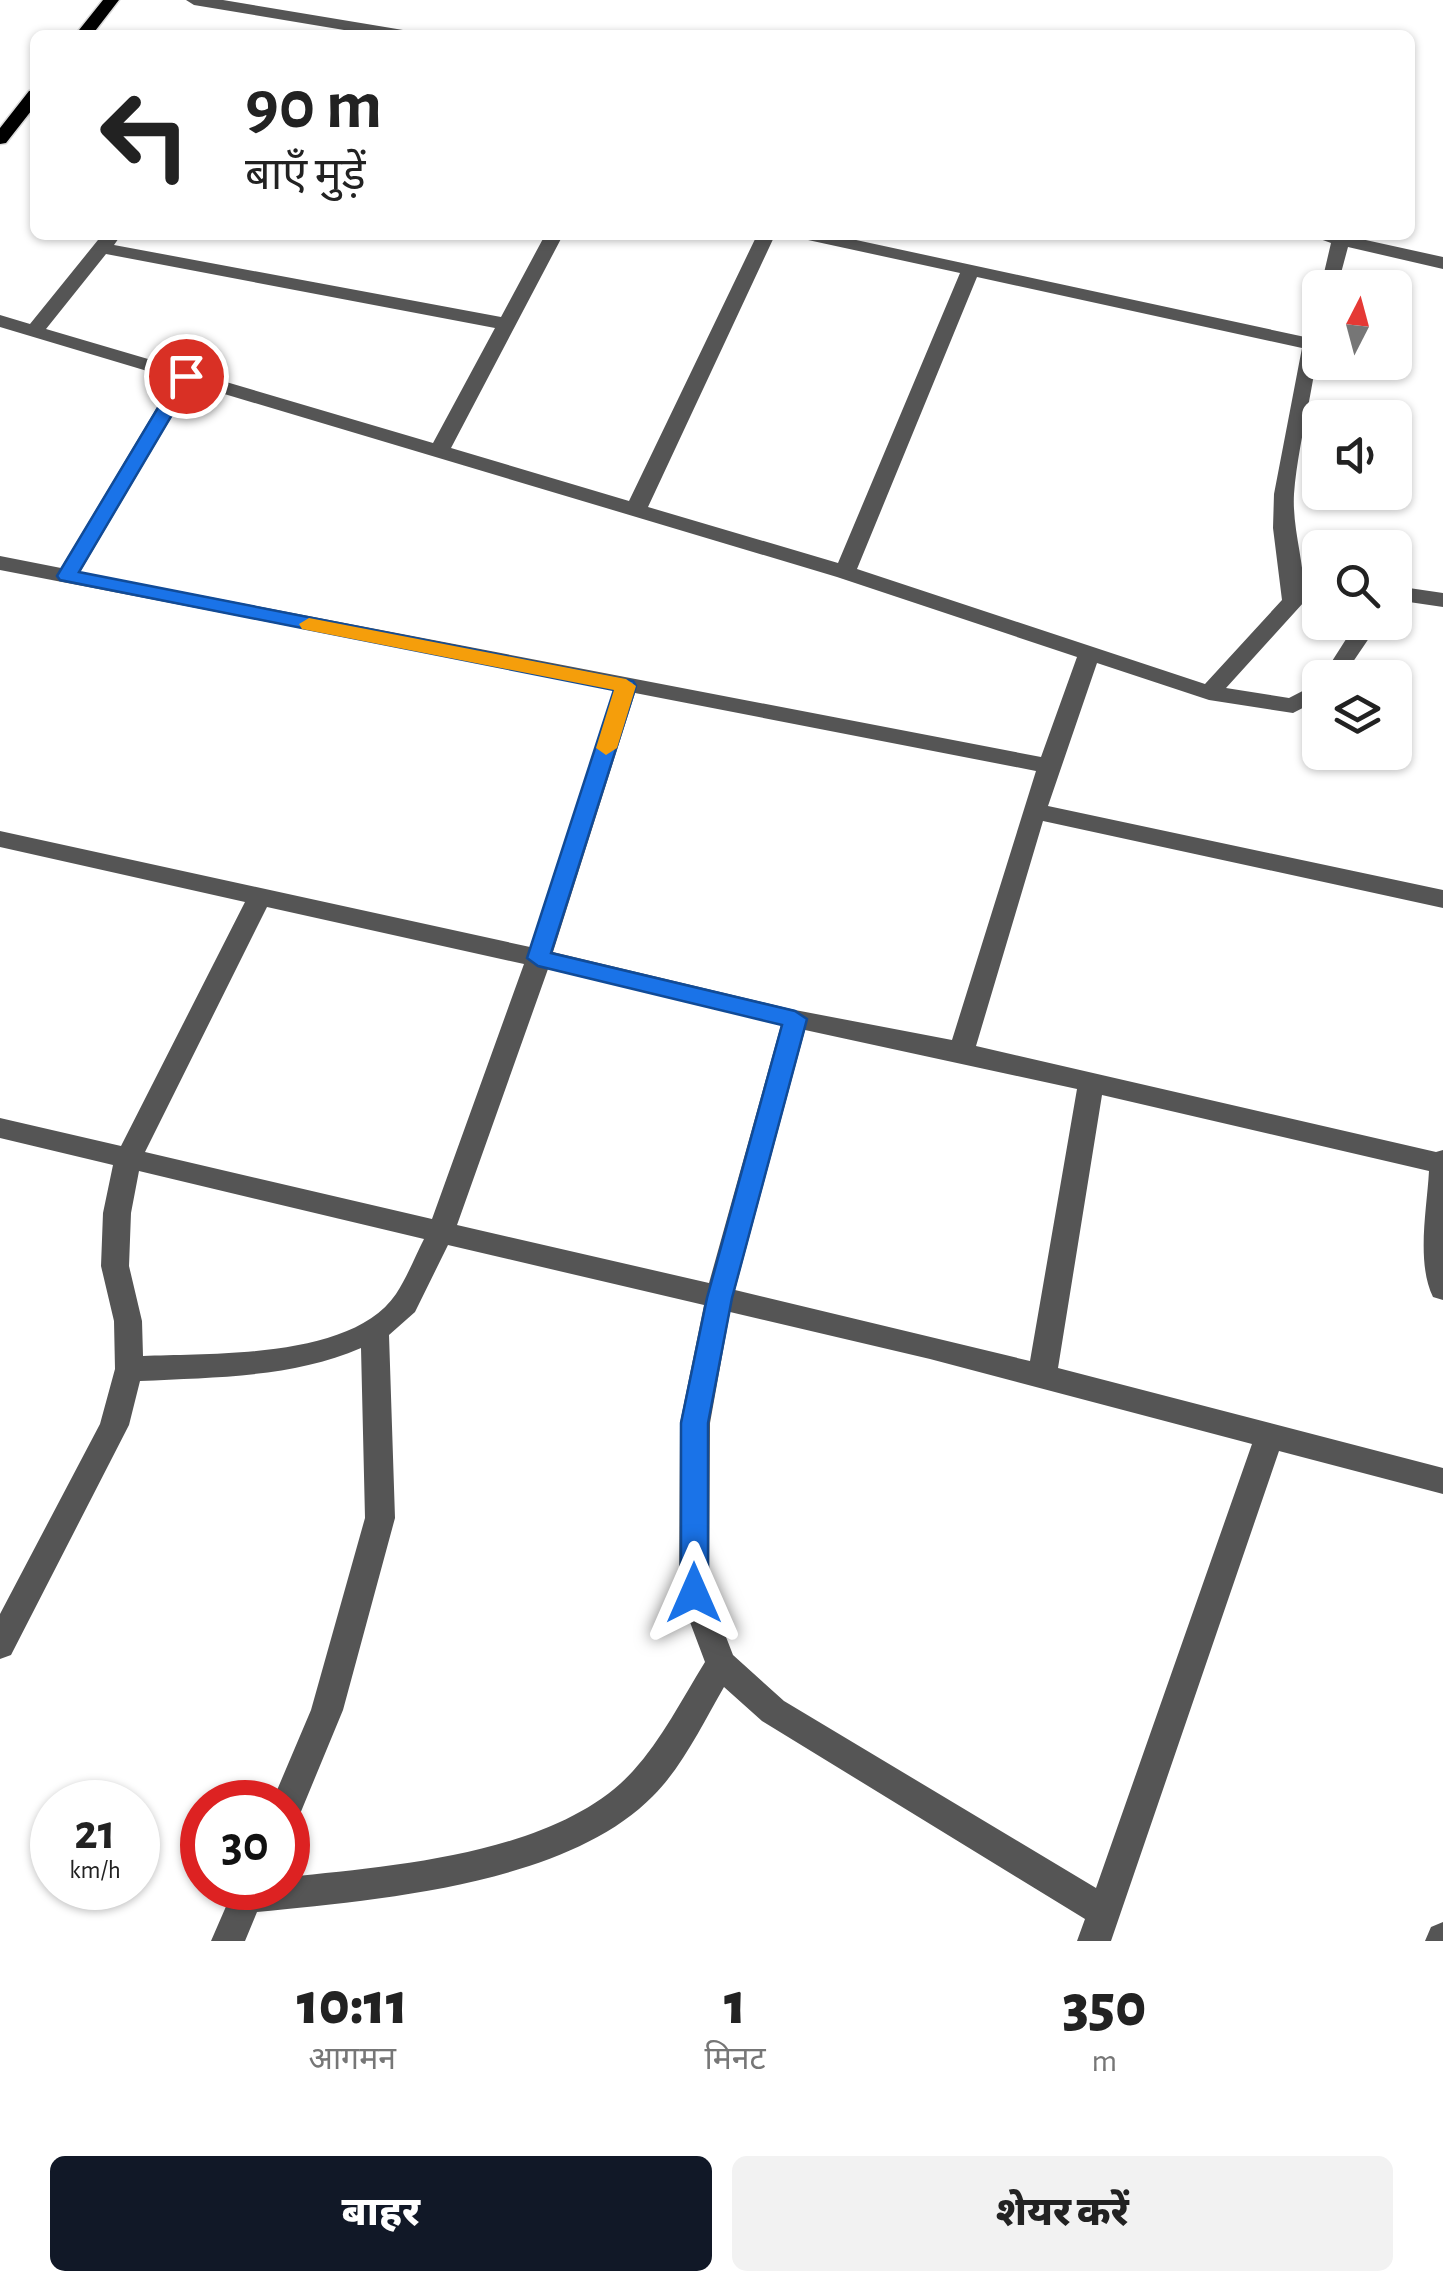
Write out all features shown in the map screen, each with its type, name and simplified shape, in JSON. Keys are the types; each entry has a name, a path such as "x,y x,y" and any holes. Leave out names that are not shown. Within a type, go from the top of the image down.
{"main road":[{"path":"87,30 111,0"},
{"path":"0,139 30,101"}],"street":[{"path":"194,0 293,8 383,30"},
{"path":"440,450 551,240"},
{"path":"636,508 764,240"},
{"path":"831,240 1302,342"},
{"path":"1333,270 1341,240 1443,263"},
{"path":"34,331 107,242 506,324"},
{"path":"845,572 971,270"},
{"path":"0,322 845,572 1209,693 1293,706 1302,700"},
{"path":"67,576 186,376"},
{"path":"1209,693 1293,602 1295,586 1284,540 1283,500 1305,380"},
{"path":"0,563 1050,766"},
{"path":"1412,599 1443,600"},
{"path":"961,1052 1034,812 1089,654"},
{"path":"128,1370 246,1364 328,1350 375,1330 405,1304 442,1232 538,958 626,686"},
{"path":"1034,812 1443,899"},
{"path":"3,846 260,896 1443,1162 1438,1262 1443,1288"},
{"path":"0,1646 114,1425 128,1370 128,1321 114,1266 117,1213 128,1158 260,896"},
{"path":"795,1019 719,1298 694,1423 694,1593 721,1664 773,1711 1099,1927 1269,1436"},
{"path":"1042,1376 1091,1082"},
{"path":"0,1128 1042,1376 1443,1481"},
{"path":"298,1780 328,1710 380,1518 375,1330"},
{"path":"310,1889 375,1885 509,1854 594,1823 642,1785 721,1664"},
{"path":"228,1941 241,1910"}],"slow traffic":[{"path":"309,624 626,686 606,748"}],"route":[{"path":"186,376 67,576 626,686 538,958 795,1019 719,1298 694,1423 694,1593"}]}
